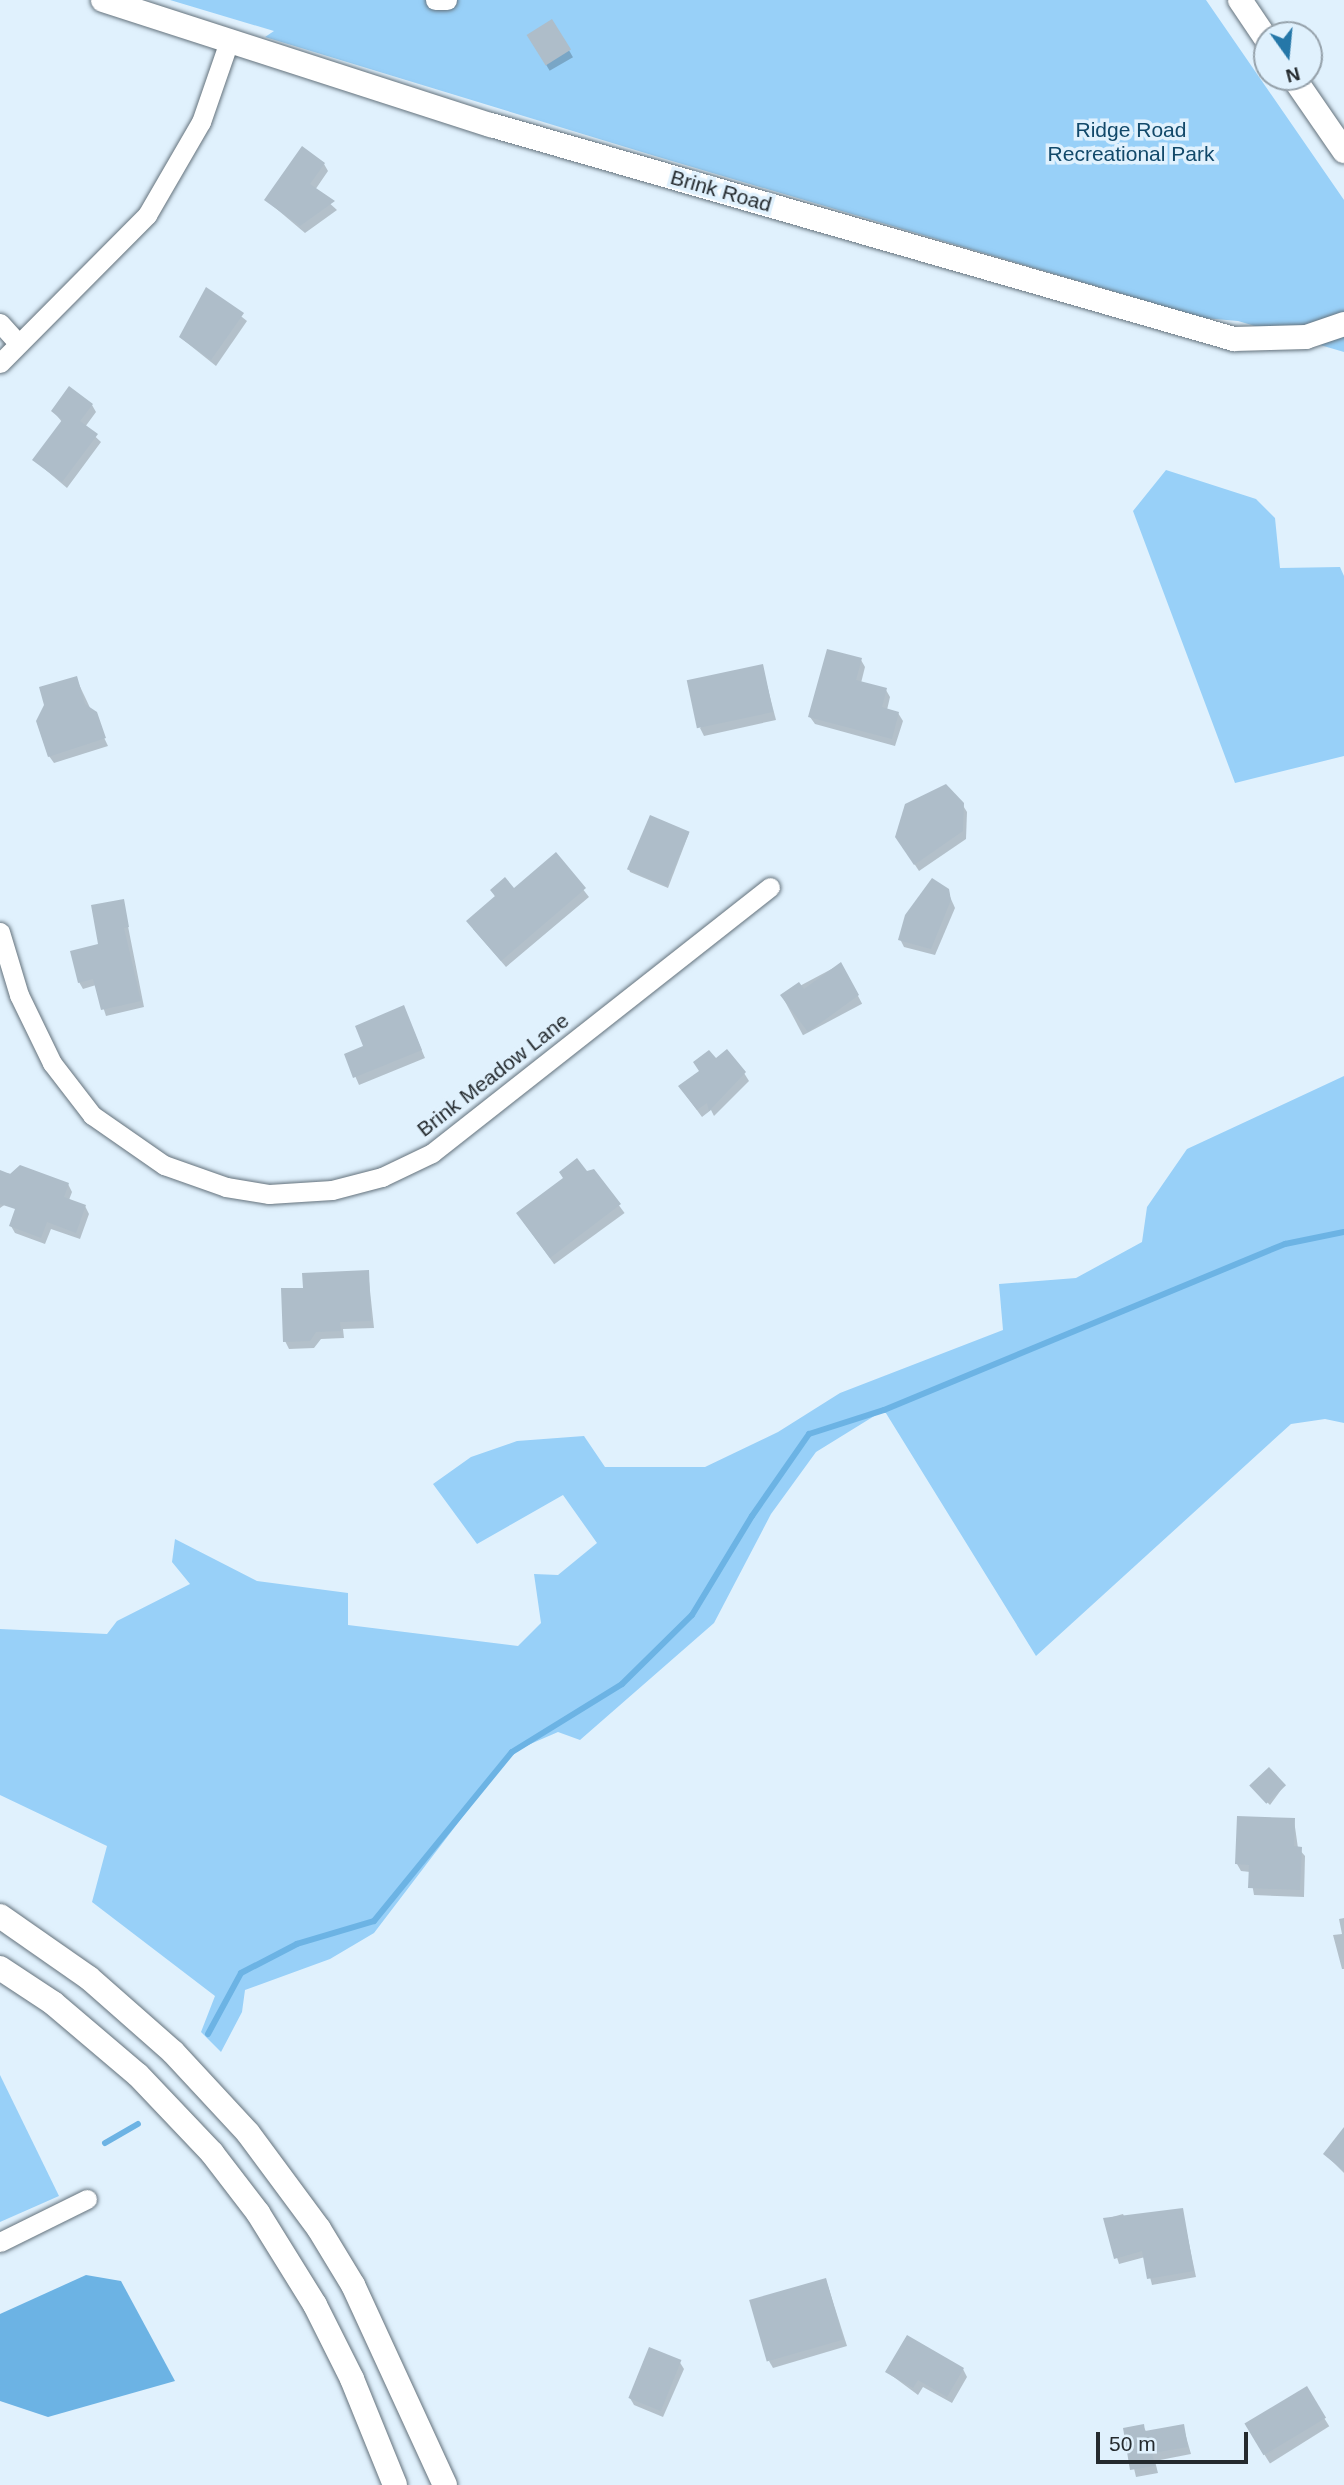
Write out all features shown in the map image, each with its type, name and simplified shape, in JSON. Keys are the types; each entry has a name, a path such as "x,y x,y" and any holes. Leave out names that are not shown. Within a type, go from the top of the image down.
{"main road":[{"name":"Brink Road","path":"103,0 491,125 1234,339 1306,337 1344,324"},
{"path":"1240,0 1254,21"},
{"path":"1303,91 1344,151"},
{"path":"0,1916 89,1978 173,2052 248,2133 319,2229 353,2286 445,2485"},
{"path":"0,1968 53,2003 138,2076 212,2154 258,2213 315,2305 352,2379 395,2485"}],"street":[{"path":"435,0 447,0"},
{"path":"0,363 147,215 201,122 229,41"},
{"path":"0,323 18,343"},
{"name":"Brink Meadow Lane","path":"0,932 19,995 52,1063 92,1115 164,1165 226,1187 294,1193 332,1190 382,1177 432,1153 770,887"},
{"path":"0,2242 87,2199"}],"green space":[{"name":"Ridge Road Recreational Park","path":"170,0 1206,0 1253,68 1253,91 1269,91 1344,200 1344,352 1238,321 1204,318 655,156 265,37 274,31"},
{"path":"1166,470 1256,499 1275,518 1280,568 1340,567 1344,576 1344,756 1235,783 1133,511"},
{"path":"1344,1076 1344,1423 1325,1419 1291,1424 1036,1656 884,1410 816,1452 771,1514 714,1623 580,1740 558,1732 512,1752 374,1933 330,1959 245,1990 242,2012 221,2052 201,2032 215,1996 92,1902 107,1846 0,1795 0,1629 107,1634 117,1621 190,1584 172,1562 175,1539 257,1581 348,1593 348,1625 518,1646 541,1623 534,1574 558,1575 597,1543 563,1495 477,1544 433,1484 471,1457 517,1441 584,1436 605,1467 705,1467 778,1432 840,1393 1003,1330 999,1284 1076,1278 1142,1242 1147,1207 1187,1149"},
{"path":"0,2075 59,2196 0,2222"}],"shaded area":[{"path":"86,2275 121,2281 175,2381 48,2417 0,2401 0,2314"}],"building":[{"path":"552,19 571,50 546,65 527,35"},
{"path":"302,146 325,163 310,184 335,201 300,226 264,200"},
{"path":"206,287 244,313 211,360 179,337"},
{"path":"69,386 93,404 80,421 98,434 62,482 32,460 62,420 51,411"},
{"path":"827,649 862,658 856,680 887,688 882,707 899,712 892,739 808,717"},
{"path":"763,664 773,712 697,728 687,680"},
{"path":"77,676 85,704 97,712 106,738 48,757 36,721 44,705 39,687"},
{"path":"946,784 964,803 963,831 914,865 895,837 905,804"},
{"path":"650,815 690,832 667,886 627,869"},
{"path":"556,852 586,888 501,961 466,921 495,896 490,890 505,877 514,888"},
{"path":"932,878 949,889 951,900 931,949 898,940 905,915"},
{"path":"124,899 129,927 124,928 141,1001 101,1010 93,979 78,983 70,951 98,944 91,905"},
{"path":"841,962 859,995 808,1032 780,995 799,982 804,989"},
{"path":"404,1005 422,1050 353,1078 344,1054 363,1046 355,1026"},
{"path":"727,1049 746,1072 709,1111 707,1103 697,1110 678,1086 699,1071 693,1062 709,1050 716,1058"},
{"path":"577,1158 587,1171 594,1169 621,1204 550,1258 516,1213 563,1178 559,1172"},
{"path":"20,1165 69,1183 64,1197 86,1205 76,1233 47,1222 41,1238 9,1226 15,1209 0,1204 0,1170 10,1174"},
{"path":"369,1270 371,1321 340,1322 341,1331 316,1332 310,1341 283,1342 281,1288 303,1288 302,1273"},
{"path":"1269,1767 1286,1785 1266,1804 1249,1785"},
{"path":"1237,1816 1295,1818 1294,1846 1302,1847 1300,1890 1248,1888 1249,1865 1235,1864"},
{"path":"1344,2127 1344,2171 1323,2154"},
{"path":"1183,2208 1194,2271 1147,2279 1142,2251 1114,2259 1103,2218"},
{"path":"826,2278 844,2340 767,2362 749,2300"},
{"path":"907,2335 964,2368 947,2397 918,2380 913,2388 885,2372"},
{"path":"649,2347 681,2360 661,2411 628,2398"},
{"path":"1307,2386 1326,2418 1263,2455 1244,2424"},
{"path":"1144,2424 1145,2431 1184,2424 1188,2447 1152,2453 1155,2466 1130,2470 1123,2428"}],"waterway":[{"path":"208,2034 241,1973 297,1944 374,1921 512,1752 622,1684 692,1615 752,1516 809,1434 884,1410 1285,1244 1344,1232"},
{"path":"105,2143 138,2124"}]}
